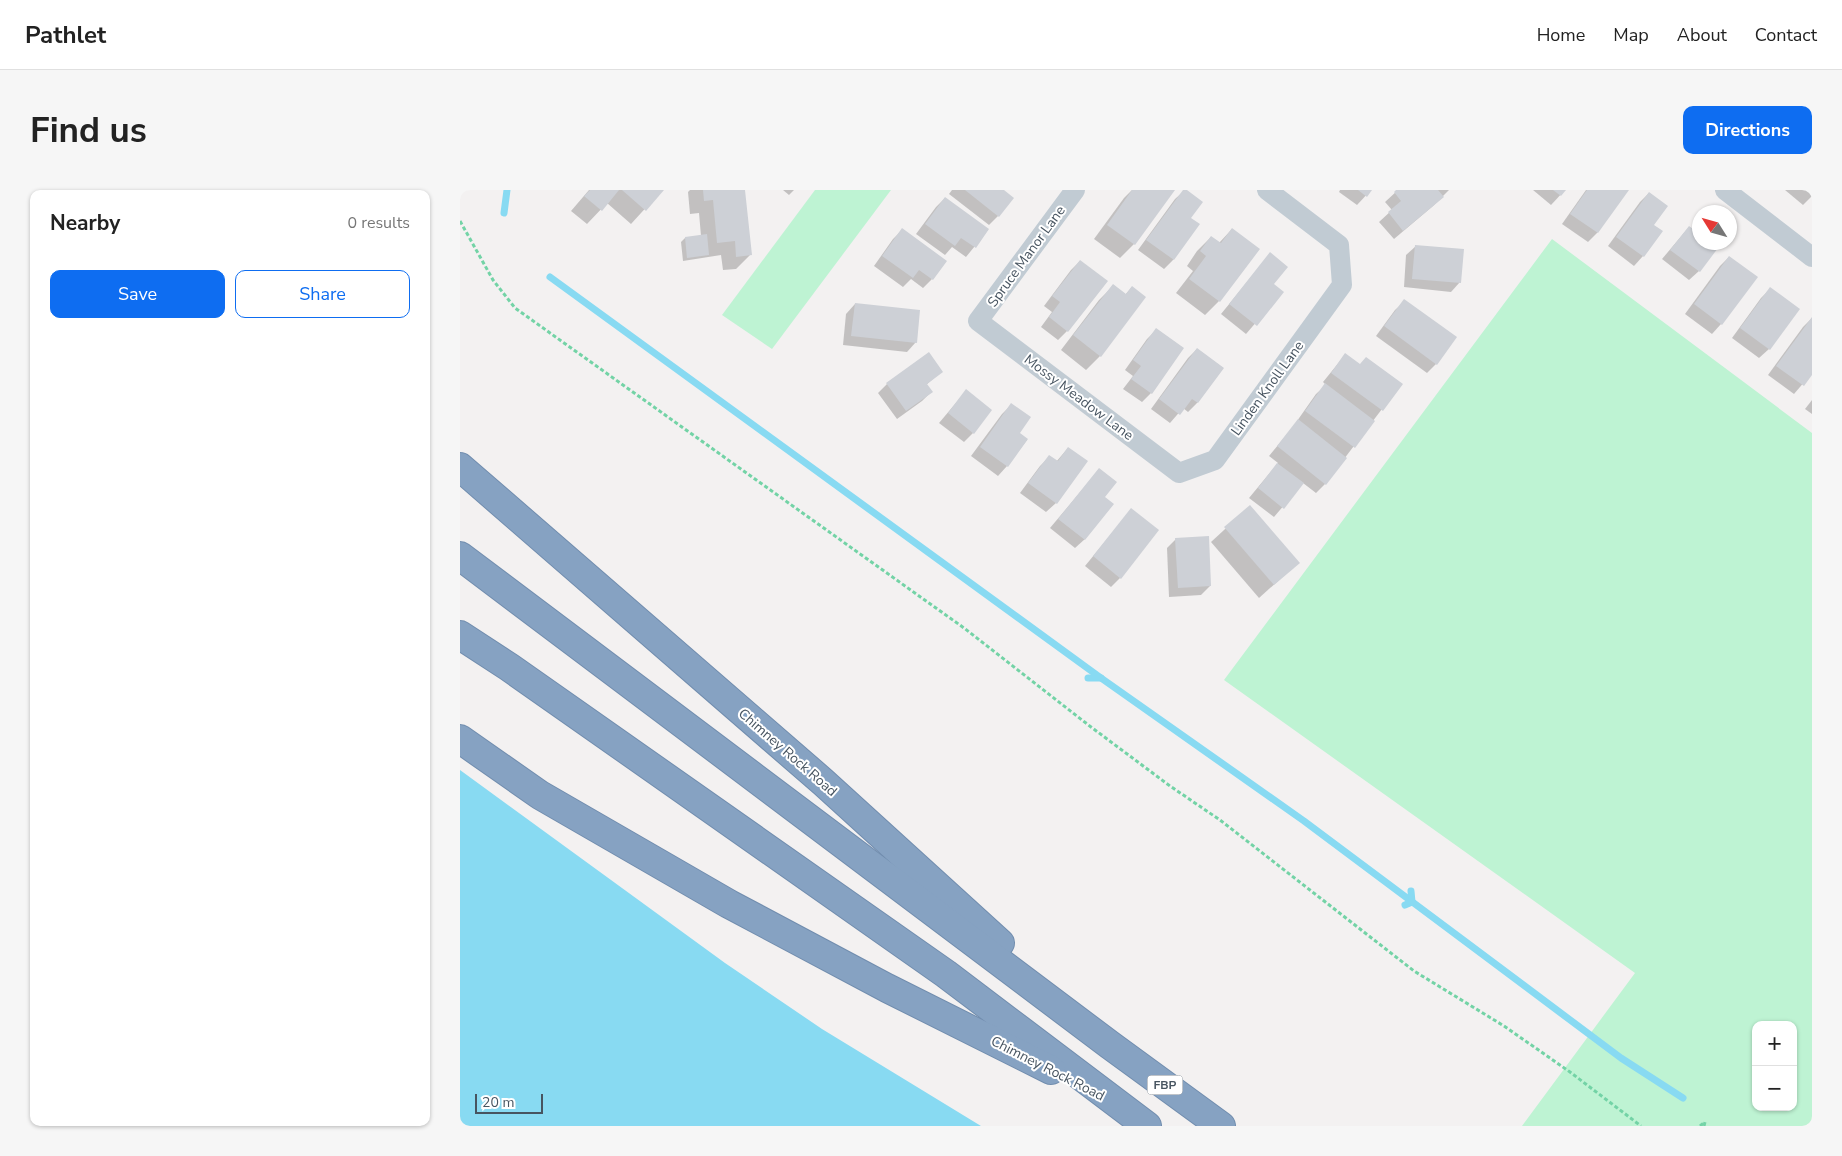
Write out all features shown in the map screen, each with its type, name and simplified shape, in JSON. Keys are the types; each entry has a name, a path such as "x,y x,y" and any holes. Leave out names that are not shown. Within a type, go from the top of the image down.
{"highway":[{"name":"Chimney Rock Road","path":"460,467 823,782 1110,1045"},
{"path":"460,556 1110,1045"},
{"path":"460,635 525,678 938,968 1147,1126"},
{"name":"Chimney Rock Road","path":"460,738 540,795 728,904 887,988 1116,1103"},
{"name":"FBP","path":"1110,1045 1221,1126"}],"street":[{"name":"Spruce Manor Lane","path":"978,322 1075,190"},
{"name":"Linden Knoll Lane","path":"1179,472 1214,460 1342,285 1339,245 1267,190"},
{"path":"1725,190 1812,257"},
{"name":"Mossy Meadow Lane","path":"978,322 1179,472"}],"path":[{"path":"460,222 493,280 515,308 964,628 1099,733 1170,786 1220,820 1414,971 1504,1026 1570,1072 1640,1126"},
{"path":"1700,1126 1705,1122 1704,1126"}],"green space":[{"path":"815,190 891,190 772,349 722,315"},
{"path":"1552,239 1812,433 1812,1126 1522,1126 1635,973 1224,680"}],"water":[{"path":"460,770 725,963 822,1029 981,1126 460,1126"}],"building":[{"path":"590,190 619,190 602,211 584,196"},
{"path":"622,190 664,190 646,211"},
{"path":"703,190 745,190 752,255 736,257 735,241 717,243 713,200 704,201"},
{"path":"965,190 1004,190 1014,198 999,217"},
{"path":"1132,190 1175,190 1135,245 1107,225"},
{"path":"1183,190 1187,190 1203,202 1191,218 1200,224 1174,260 1146,240"},
{"path":"1358,190 1372,190 1367,197"},
{"path":"1396,190 1438,190 1444,197 1403,231 1388,212 1401,201 1394,192"},
{"path":"1553,190 1566,190 1561,196"},
{"path":"1587,190 1629,190 1598,233 1570,214"},
{"path":"1649,192 1668,206 1654,225 1663,231 1644,257 1616,237"},
{"path":"945,197 989,229 976,248 961,238 955,246 925,224"},
{"path":"1689,226 1692,228 1692,250 1716,250 1700,272 1670,250"},
{"path":"902,228 947,261 933,280 919,270 913,278 882,256"},
{"path":"1232,228 1260,249 1220,302 1189,279 1206,256 1200,251 1211,236 1221,243"},
{"path":"707,234 709,255 687,258 685,237"},
{"path":"1415,245 1464,249 1461,283 1412,279"},
{"path":"1270,252 1288,267 1274,284 1284,292 1257,326 1229,304"},
{"path":"1729,256 1758,277 1722,325 1694,304"},
{"path":"1080,260 1108,281 1068,332 1049,317 1060,302 1052,296"},
{"path":"1113,284 1126,294 1132,286 1146,297 1101,357 1073,335"},
{"path":"1770,287 1800,309 1770,350 1740,328"},
{"path":"1404,299 1457,337 1437,365 1384,326"},
{"path":"855,303 920,310 917,343 851,336"},
{"path":"1812,317 1812,375 1804,386 1776,366"},
{"path":"1156,328 1184,348 1152,394 1131,379 1141,366 1133,360"},
{"path":"1197,348 1224,368 1198,403 1192,399 1180,415 1159,399"},
{"path":"929,352 943,372 927,384 933,392 906,411 886,383"},
{"path":"1345,353 1360,364 1366,357 1403,384 1383,411 1331,373"},
{"path":"1325,383 1375,421 1355,448 1305,411"},
{"path":"966,389 992,410 974,434 948,413"},
{"path":"1011,403 1031,417 1020,433 1028,439 1008,467 980,447"},
{"path":"1298,419 1347,458 1326,485 1277,446"},
{"path":"1068,447 1088,461 1057,504 1028,483 1049,455 1058,461"},
{"path":"1277,463 1304,483 1284,509 1258,488"},
{"path":"1099,468 1117,482 1105,497 1114,504 1085,540 1058,519"},
{"path":"1250,505 1300,563 1274,585 1224,527"},
{"path":"1131,508 1159,530 1121,579 1093,556"},
{"path":"1209,536 1211,586 1178,588 1175,538"}],"waterway":[{"path":"504,213 507,190"},
{"path":"550,277 1101,678 1304,821 1621,1058 1683,1098"},
{"path":"1088,678 1101,678"},
{"path":"1405,905 1412,902 1411,891"}]}
